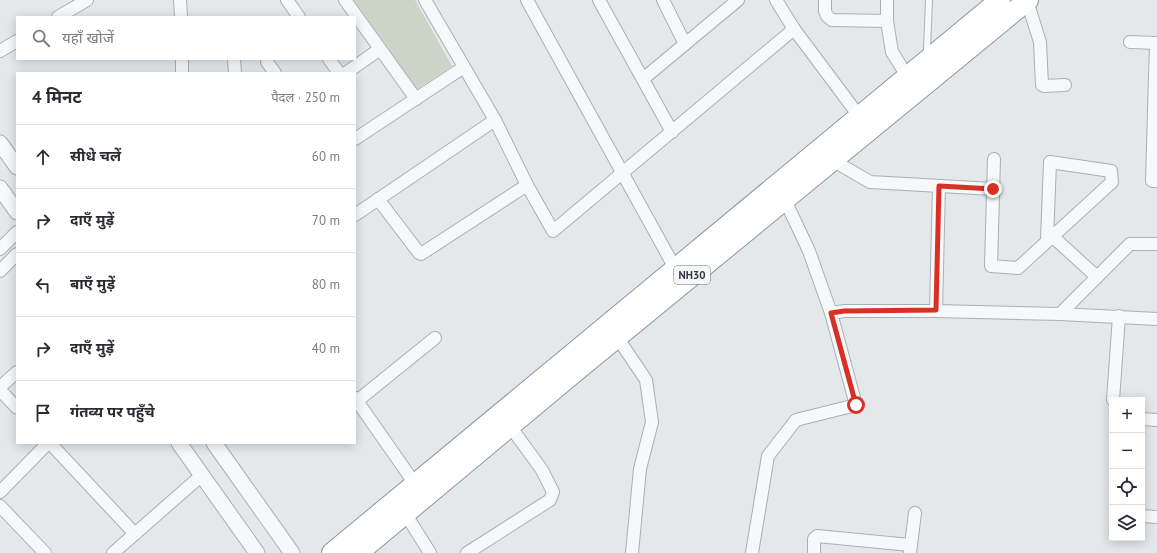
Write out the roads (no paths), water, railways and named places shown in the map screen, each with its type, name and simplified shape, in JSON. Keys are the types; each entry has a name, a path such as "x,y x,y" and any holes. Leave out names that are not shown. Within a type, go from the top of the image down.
{"highway":[{"name":"NH30","path":"358,553 617,337 834,161 1028,0"},
{"name":"NH30","path":"332,553 676,270 997,1"}],"street":[{"path":"60,16 87,0"},
{"path":"180,0 181,16"},
{"path":"287,0 298,16"},
{"path":"345,0 416,99"},
{"path":"425,0 495,120 527,185 553,231 794,29"},
{"path":"527,0 676,270"},
{"path":"599,0 672,132"},
{"path":"663,0 685,44"},
{"path":"643,79 738,0"},
{"path":"776,0 794,29 859,116"},
{"path":"825,0 824,11 832,20 888,21"},
{"path":"887,0 892,52 907,76"},
{"path":"1028,0 1040,42 1042,85 1065,85"},
{"path":"0,51 16,42"},
{"path":"1130,42 1156,43 1152,181 1157,182"},
{"path":"347,72 380,49"},
{"path":"182,60 182,72"},
{"path":"234,60 235,72"},
{"path":"330,60 338,72"},
{"path":"267,62 274,72"},
{"path":"356,138 464,67"},
{"path":"356,214 495,120"},
{"path":"0,143 16,166"},
{"path":"994,159 991,266 1018,268 1112,182 1111,171 1050,162 1050,238"},
{"path":"834,161 870,182 993,189"},
{"path":"378,200 412,246 422,254 527,185"},
{"path":"936,310 939,186"},
{"path":"0,188 16,211"},
{"path":"752,553 768,456 796,420 856,405 831,313 809,251 785,200"},
{"path":"0,248 16,233"},
{"path":"1050,238 1097,277"},
{"path":"1060,314 1130,244 1157,244"},
{"path":"0,271 16,255"},
{"path":"831,313 844,311 936,310 1119,316 1157,319"},
{"path":"1113,397 1119,316"},
{"path":"617,337 646,380 652,422 640,469 632,553"},
{"path":"415,484 356,399 435,338"},
{"path":"16,373 0,389 16,407"},
{"path":"1145,419 1157,420"},
{"path":"467,553 550,500 553,492 542,470 510,426"},
{"path":"0,492 48,444"},
{"path":"50,444 135,534"},
{"path":"180,444 257,553"},
{"path":"215,444 292,553"},
{"path":"113,553 202,475"},
{"path":"0,506 45,553"},
{"path":"405,513 430,553"},
{"path":"814,553 814,539 817,536 910,549 915,513"},
{"path":"1145,516 1157,517"}],"lane":[{"path":"929,0 928,49 933,55"}]}
